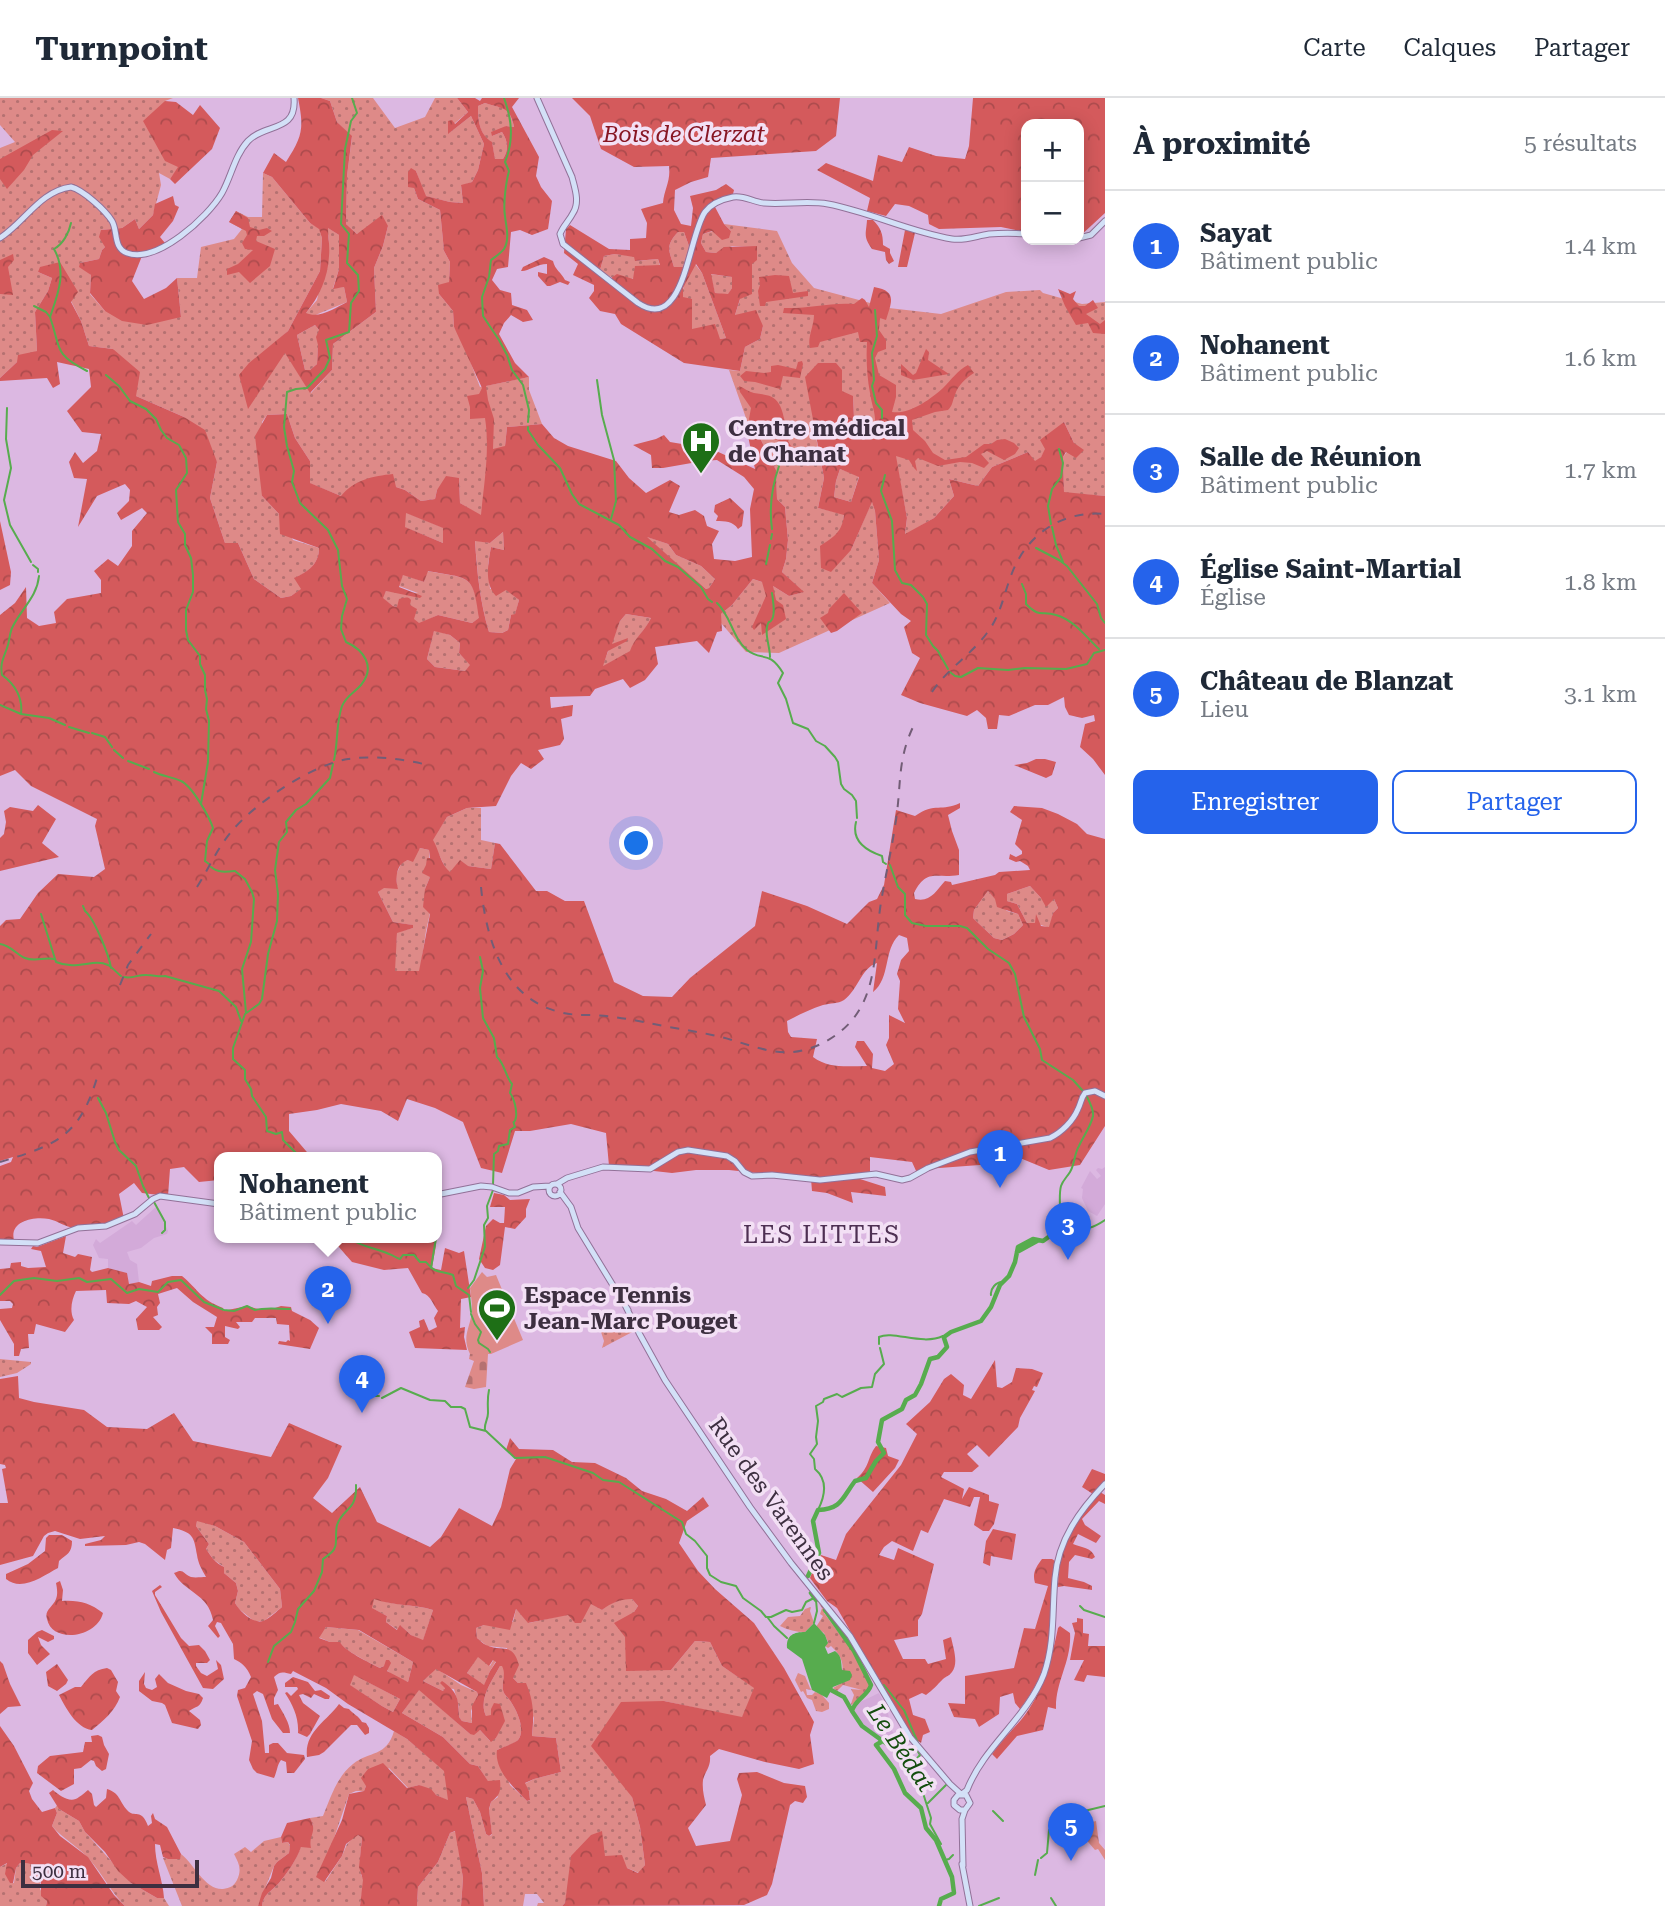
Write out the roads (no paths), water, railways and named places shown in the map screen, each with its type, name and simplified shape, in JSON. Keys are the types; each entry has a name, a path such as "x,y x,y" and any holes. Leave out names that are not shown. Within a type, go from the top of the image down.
{"main road":[{"path":"0,238 35,206 56,191 71,187 83,193 112,221 122,250 132,254 158,249 173,241 210,210 249,140 286,122 294,112 294,98"},
{"path":"537,98 575,187 576,208 560,234 563,243 638,303 651,310 665,308 674,298 705,211 710,206 731,198 745,197 764,203 830,204 933,235 960,240 993,234 1021,233"},
{"path":"1084,237 1091,235 1105,221"},
{"path":"442,1194 478,1186 489,1186 509,1193 537,1187 556,1189 568,1178 607,1167 649,1170 678,1152 688,1150 727,1156 752,1176 772,1175 808,1180 872,1174 906,1179 970,1152 1050,1138 1071,1120 1085,1093 1093,1091 1105,1096"},
{"name":"Rue des Varennes","path":"556,1189 567,1202 578,1228 690,1415 760,1521 855,1643 904,1730 961,1796"},
{"path":"0,1242 39,1243 74,1229 107,1225 130,1217 159,1196 214,1203"},
{"path":"970,1906 963,1866 961,1809 954,1803 995,1744 1021,1713 1043,1676 1051,1646 1056,1569 1064,1542 1080,1511 1105,1484"},
{"path":"961,1796 969,1805 961,1809"}],"waterway":[{"path":"334,760 342,706 361,685 368,666 363,654 346,642 341,629 347,599 342,586 338,550 328,530 300,503 292,482 294,471 284,427 287,392 307,388 325,369 330,358 326,340 349,332 351,303 359,291 358,275 347,263 349,234 341,224 345,149 351,121 357,113 352,98"},
{"path":"504,98 511,130 505,162 509,171 504,205 507,241 504,249 491,260 482,297 483,316 523,385 529,410 528,422"},
{"path":"71,223 65,238 54,249 61,275 50,317 63,355 87,371"},
{"path":"34,306 50,317"},
{"path":"875,310 877,336 872,353 872,386 876,403 882,410 882,418"},
{"path":"106,375 130,401 146,409 156,419 167,438 179,445 186,458 187,473 176,490 178,522 185,534 185,545 191,558 193,575 193,592 186,610 186,630 188,640 200,656 205,675 209,721 208,762 201,804"},
{"path":"597,380 602,415 614,460 616,501 611,519"},
{"path":"7,408 6,439 11,468 4,500 10,525 31,562"},
{"path":"528,427 538,445 560,468 579,504 619,525 630,537 678,567 701,587 712,602"},
{"path":"1051,524 1048,506 1052,489 1061,477 1063,463 1059,449"},
{"path":"772,529 772,497 779,466 776,460"},
{"path":"885,475 881,491 892,521 895,570 902,583 911,585 927,604 926,635 948,669"},
{"path":"1052,527 1063,562"},
{"path":"771,539 772,534"},
{"path":"766,564 770,545"},
{"path":"1036,548 1067,566 1097,604 1105,623"},
{"path":"33,565 38,572"},
{"path":"21,714 19,697 11,683 2,675 2,665 12,629 32,596 39,576"},
{"path":"1022,584 1026,604 1031,609 1068,621 1099,649"},
{"path":"770,657 767,630 774,614 772,593"},
{"path":"717,603 742,645 752,653 769,658 783,673 778,683 793,723 808,729 816,741 835,757 841,784 856,801 857,818"},
{"path":"950,672 961,677 978,668 1066,669 1087,664 1094,653 1105,650"},
{"path":"0,705 21,714 49,718 65,725"},
{"path":"69,727 89,733"},
{"path":"92,733 105,737 112,747"},
{"path":"114,750 123,758"},
{"path":"128,761 149,769"},
{"path":"295,1152 283,1140 282,1132 276,1134 267,1131 266,1117 252,1096 245,1079 245,1070 233,1059 233,1048 245,1014 262,999 268,954 277,921 275,870 279,842 287,832 286,822 330,778 333,764"},
{"path":"154,772 185,784 204,809 213,828 207,841 205,861 209,864"},
{"path":"856,822 858,840 866,848 882,856 886,864"},
{"path":"890,865 898,887 905,894 905,915 912,923 967,928 988,949 1009,963 1015,974 1024,1017 1040,1049 1042,1060 1073,1080 1083,1091"},
{"path":"211,867 219,871 235,871 245,879 254,899 251,942 242,969 246,1013"},
{"path":"83,906 101,937 111,968"},
{"path":"41,914 56,962 71,965 102,963 121,976"},
{"path":"0,944 28,959 54,959"},
{"path":"480,957 483,971 480,988 483,1018 494,1038 497,1057 512,1084 510,1093 516,1111 513,1122 515,1127 510,1130 508,1144 499,1146 494,1154 493,1185"},
{"path":"124,977 165,976 219,991 236,1007 241,1021"},
{"path":"1054,1233 1060,1216 1061,1186 1072,1169 1077,1149 1093,1116 1086,1095"},
{"path":"98,1098 119,1150 136,1166 149,1198"},
{"path":"468,1288 474,1280 485,1247 484,1225 488,1218 487,1206 493,1190"},
{"path":"154,1202 165,1222 165,1230 162,1233"},
{"path":"1062,1237 1070,1234 1072,1229 1089,1228 1105,1220"},
{"name":"Le Bédat","path":"944,1337 981,1321 991,1307 1000,1285 1009,1276 1018,1247 1033,1239 1043,1241 1054,1233 1057,1234"},
{"name":"Le Bédat","path":"1017,1252 1037,1241"},
{"path":"358,1243 400,1259 403,1255 414,1255 420,1262 426,1262 436,1271 453,1275 456,1286 469,1295 471,1312"},
{"path":"431,1268 435,1243"},
{"path":"0,1295 14,1281 34,1278 57,1281 79,1278 87,1282 111,1279 127,1293 139,1289 158,1292 168,1282 181,1280 204,1302 224,1310 234,1311 247,1306 255,1310 290,1309"},
{"path":"991,1295 994,1286 1002,1282"},
{"path":"471,1314 481,1332 479,1343 490,1352"},
{"path":"879,1344 879,1337 885,1335 917,1339 943,1336"},
{"name":"Le Bédat","path":"808,1576 819,1553 813,1521 818,1510 837,1505 855,1481 866,1478 884,1453 878,1442 882,1420 902,1409 906,1400 915,1395 930,1359 938,1357 947,1347 944,1338"},
{"name":"Le Bédat","path":"818,1510 824,1494 824,1483 810,1454 817,1444 816,1406 824,1399 837,1394 842,1397 861,1388 872,1387 875,1374 884,1364 880,1348"},
{"path":"382,1398 401,1388 430,1400 445,1401 451,1407 465,1409 470,1427 486,1431 515,1458 545,1457 593,1473 603,1480 619,1482 682,1522 686,1534 707,1556 710,1575 721,1582 736,1586 743,1598 766,1617 786,1610 802,1610 806,1602 814,1598"},
{"path":"485,1430 489,1390"},
{"path":"364,1396 379,1396"},
{"path":"268,1662 274,1646 291,1632 298,1609 314,1591 322,1572 323,1559 336,1546 337,1525 352,1505 356,1485"},
{"name":"Le Bédat","path":"811,1593 816,1600"},
{"path":"814,1623 816,1600"},
{"path":"1080,1606 1105,1617"},
{"name":"Le Bédat","path":"825,1610 854,1651 871,1685 852,1711 862,1726 880,1739 881,1742 876,1745 894,1769 905,1793 921,1808 926,1828 936,1840 952,1877 954,1893 941,1899 939,1906"},
{"path":"768,1618 787,1638"},
{"path":"884,1685 903,1709"},
{"path":"831,1690 844,1697 852,1711"},
{"path":"904,1710 918,1743"},
{"path":"880,1740 913,1767 918,1776"},
{"path":"912,1764 920,1755 917,1750"},
{"path":"928,1803 946,1785"},
{"path":"922,1790 931,1818 930,1824 941,1844"},
{"path":"1076,1813 1105,1806"},
{"path":"993,1811 1003,1821"},
{"path":"1041,1858 1047,1853 1049,1830 1063,1825"},
{"path":"945,1860 953,1855"},
{"path":"1035,1875 1038,1860"},
{"path":"979,1906 999,1898"},
{"path":"1051,1898 1056,1906"}],"railway":[{"path":"932,692 992,626 1012,573 1027,547 1037,536 1048,527 1075,516 1105,514"},
{"path":"481,887 487,926 501,964 524,994 540,1005 568,1014 621,1018 702,1033 775,1051 793,1052 813,1047 836,1035 853,1019 868,991 895,826 902,762 915,723"},
{"path":"197,887 221,845 241,821 301,777 333,763 368,757 428,765"},
{"path":"120,985 128,965 151,934"},
{"path":"0,1162 38,1149 65,1134 84,1110 99,1071"}],"place":[{"name":"Centre médical de Chanat","path":"701,475"},
{"name":"Sayat","path":"1000,1188"},
{"name":"Salle de Réunion","path":"1068,1260"},
{"name":"Nohanent","path":"328,1324"},
{"name":"Espace Tennis Jean-Marc Pouget","path":"497,1342"},
{"name":"Église Saint-Martial","path":"362,1413"},
{"name":"Château de Blanzat","path":"1071,1861"}],"district":[{"name":"LES LITTES","path":"822,1235"}],"park label":[{"name":"Bois de Clerzat","path":"684,134"}]}
